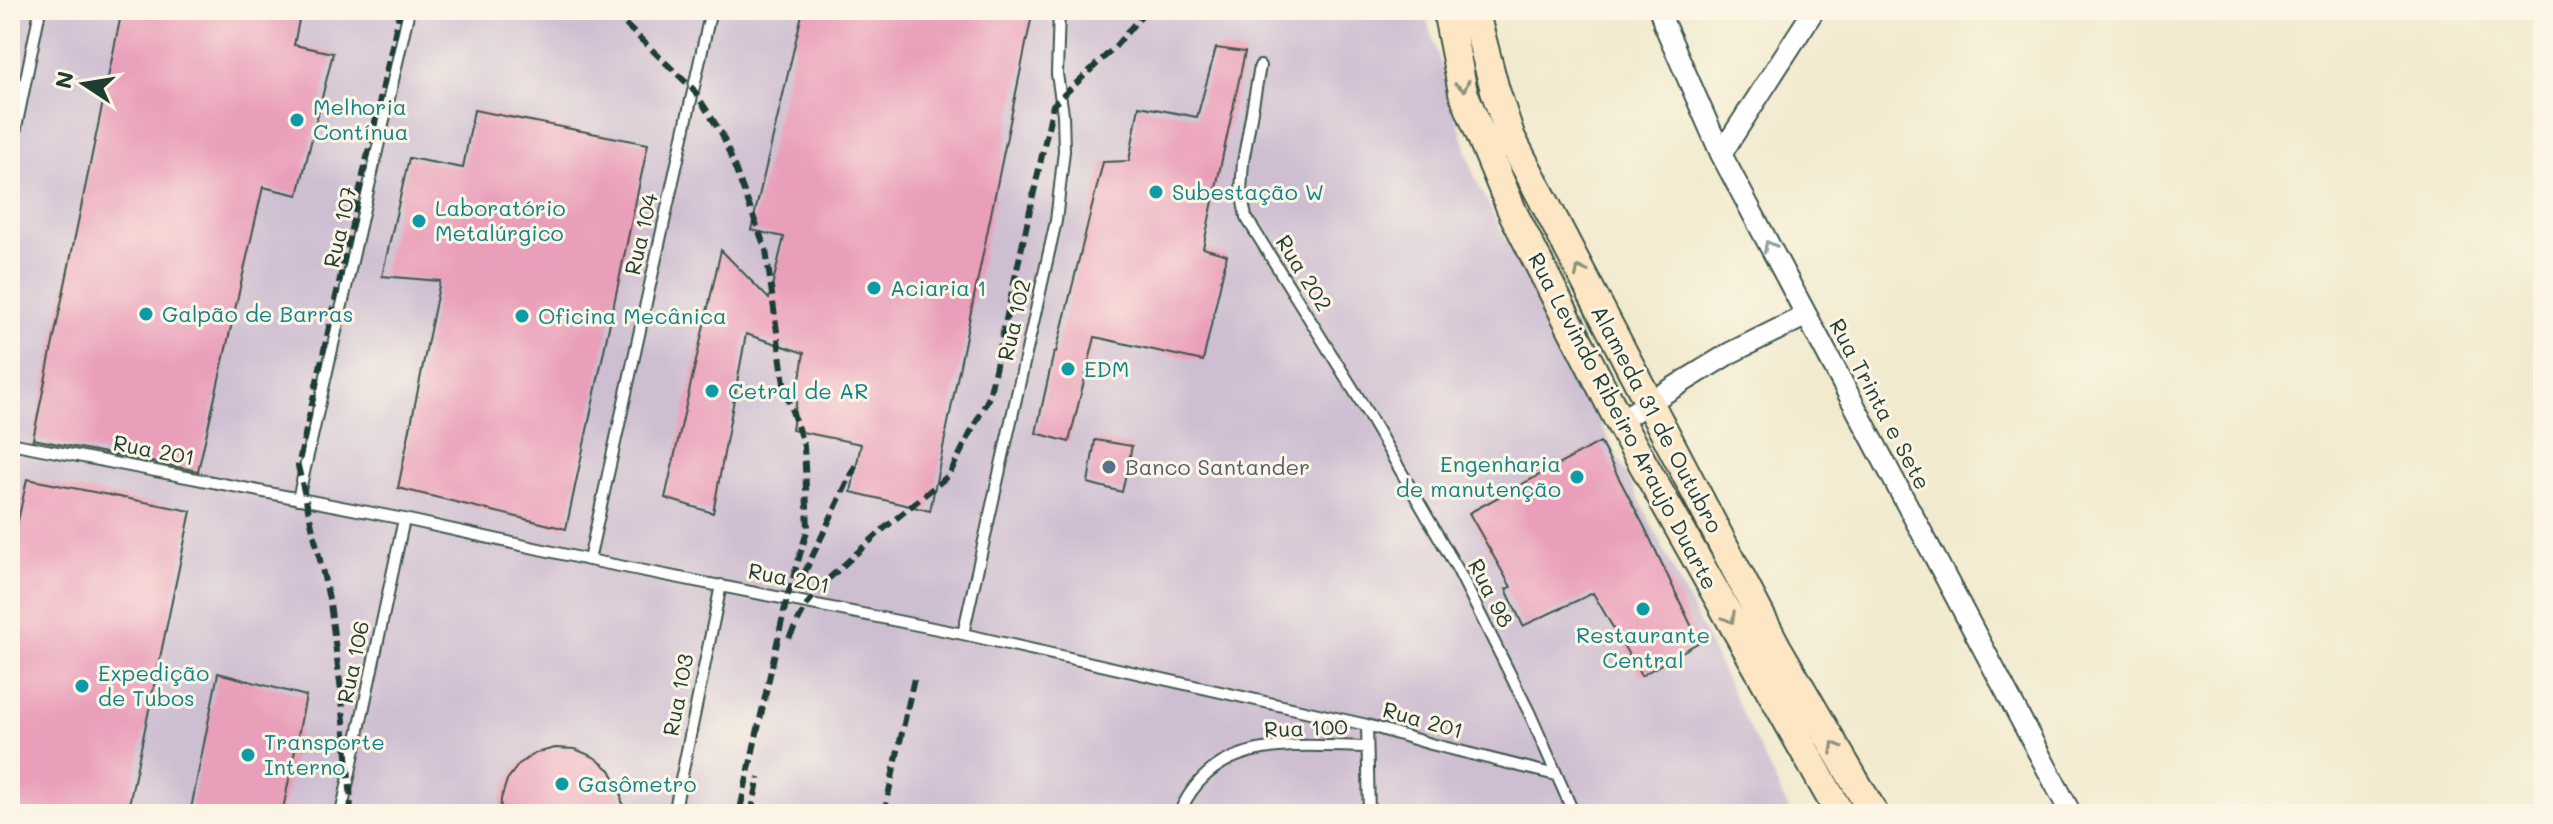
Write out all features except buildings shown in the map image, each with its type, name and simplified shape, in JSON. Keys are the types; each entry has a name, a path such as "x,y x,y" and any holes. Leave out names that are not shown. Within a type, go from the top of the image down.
{"main road":[{"name":"Rua Levindo Ribeiro Araujo Duarte","path":"1447,10 1463,92 1507,200 1619,421 1840,814"},
{"name":"Alameda 31 de Outubro","path":"1474,10 1511,138 1776,646 1874,814"}],"street":[{"name":"Rua Trinta e Sete","path":"1660,10 1721,154 2071,814"},
{"path":"1721,154 1814,10"},
{"path":"1619,421 1730,353 1805,316"}],"lane":[{"path":"10,157 40,10"},
{"name":"Rua 107","path":"298,499 409,10"},
{"name":"Rua 104","path":"589,560 711,10"},
{"name":"Rua 102","path":"963,634 1056,221 1064,151 1057,74 1059,10"},
{"name":"Rua 202","path":"1260,66 1241,191 1246,217 1358,397"},
{"name":"Rua 98","path":"1358,397 1458,570 1530,714 1574,814"},
{"name":"Rua 201","path":"10,443 404,519 589,560 963,634 1367,725 1556,775"},
{"name":"Rua 106","path":"341,814 404,519"},
{"name":"Rua 103","path":"674,814 721,585"},
{"path":"1367,725 1369,814"},
{"name":"Rua 100","path":"1179,814 1201,779 1233,755 1274,746 1367,747"}],"shaded area":[{"path":"10,10 1424,10 1475,178 1646,513 1791,814 10,814"}],"railway":[{"path":"350,814 342,699 330,603 298,466 400,10"},
{"path":"615,10 625,24 693,89 722,134 766,250 785,391 804,446 808,528 787,598 739,814"},
{"path":"789,638 808,603 824,583 949,475 989,397 1053,105 1114,48 1146,10"},
{"path":"804,574 857,462"},
{"path":"884,814 915,674"},
{"path":"751,814 759,777"}],"place":[{"name":"Melhoria Contínua","path":"297,120"},
{"name":"Subestação W","path":"1156,192"},
{"name":"Laboratório Metalúrgico","path":"419,221"},
{"name":"Aciaria 1","path":"874,288"},
{"name":"Galpão de Barras","path":"146,314"},
{"name":"Oficina Mecânica","path":"522,316"},
{"name":"EDM","path":"1068,369"},
{"name":"Cetral de AR","path":"712,391"},
{"name":"Banco Santander","path":"1109,467"},
{"name":"Engenharia de manutenção","path":"1577,477"},
{"name":"Restaurante Central","path":"1643,609"},
{"name":"Expedição de Tubos","path":"82,686"},
{"name":"Transporte Interno","path":"248,755"},
{"name":"Gasômetro","path":"562,784"}]}
